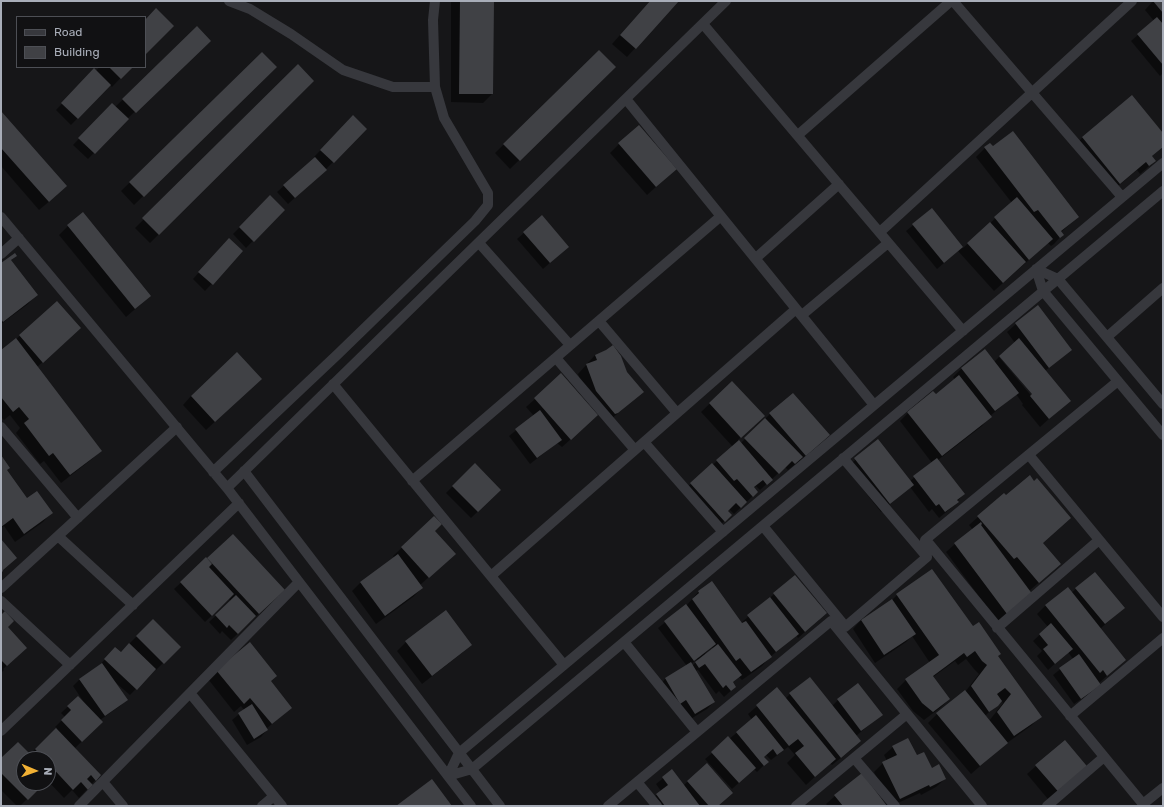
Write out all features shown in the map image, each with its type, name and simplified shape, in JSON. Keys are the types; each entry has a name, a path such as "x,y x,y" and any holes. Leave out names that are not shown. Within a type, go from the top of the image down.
{"street":[{"path":"229,1 250,9 291,34 343,70 393,87 435,86"},
{"path":"213,472 338,354 475,220 488,205 488,192 444,118 435,86 433,20 435,1"},
{"path":"227,488 726,1"},
{"path":"798,135 952,1 1122,197"},
{"path":"880,232 1132,1"},
{"path":"703,24 963,331"},
{"path":"626,99 874,405"},
{"path":"448,776 459,753 1163,163"},
{"path":"756,258 839,184"},
{"path":"448,776 472,769 1163,191"},
{"path":"412,481 721,216"},
{"path":"1,217 239,503 471,806"},
{"path":"1,254 19,238"},
{"path":"479,243 570,345"},
{"path":"491,576 677,413 799,312 888,243"},
{"path":"1036,269 1058,279 1163,404"},
{"path":"1036,269 1043,291 1162,431"},
{"path":"1107,337 1163,288"},
{"path":"599,321 677,413"},
{"path":"556,358 635,450"},
{"path":"925,540 1118,381"},
{"path":"333,384 564,665"},
{"path":"1,427 78,518"},
{"path":"1,588 176,427"},
{"path":"644,442 723,532"},
{"path":"1029,455 1163,617"},
{"path":"843,458 928,557"},
{"path":"244,471 500,806"},
{"path":"1,731 239,503"},
{"path":"763,526 845,626"},
{"path":"58,536 133,605"},
{"path":"925,540 928,557"},
{"path":"925,540 1143,805 1163,788"},
{"path":"998,628 1099,540"},
{"path":"845,626 928,557"},
{"path":"79,806 299,582"},
{"path":"1,601 70,665"},
{"path":"831,621 845,626"},
{"path":"831,621 982,806"},
{"path":"608,806 831,621"},
{"path":"1070,716 1163,638"},
{"path":"624,642 697,732"},
{"path":"190,694 282,806"},
{"path":"796,806 907,714"},
{"path":"1048,806 1104,757"},
{"path":"854,758 895,806"},
{"path":"103,782 123,806"},
{"path":"638,782 657,806"},
{"path":"262,806 274,796"}],"building":[{"path":"460,1 494,1 493,94 459,94"},
{"path":"650,1 679,1 636,49 620,35"},
{"path":"1153,1 1163,1 1163,13"},
{"path":"156,8 174,26 146,54 146,19"},
{"path":"1157,17 1163,24 1163,65 1137,34"},
{"path":"197,26 211,41 136,113 122,99"},
{"path":"599,50 616,67 520,161 503,144"},
{"path":"262,52 277,67 144,197 129,182"},
{"path":"298,64 314,81 159,235 142,218"},
{"path":"94,68 111,85 78,119 61,103"},
{"path":"110,68 132,68 121,79"},
{"path":"1132,95 1163,133 1163,147 1152,156 1156,161 1149,166 1146,162 1120,184 1082,137"},
{"path":"112,103 129,119 95,154 78,138"},
{"path":"1,111 67,186 49,202 1,148"},
{"path":"353,115 367,129 334,163 320,150"},
{"path":"639,125 677,169 656,187 618,143"},
{"path":"1013,131 1079,217 1061,231 1064,235 1060,238 1038,210 1034,212 984,147 990,143 993,146"},
{"path":"315,157 327,170 295,198 283,185"},
{"path":"270,195 285,210 254,242 239,227"},
{"path":"1017,197 1053,239 1029,260 994,217"},
{"path":"932,208 963,247 944,263 912,224"},
{"path":"83,212 151,296 135,309 67,225"},
{"path":"542,215 569,247 550,263 523,232"},
{"path":"990,222 1026,262 1003,283 967,243"},
{"path":"229,238 243,251 213,285 198,272"},
{"path":"15,253 17,256 11,260 38,295 3,322 1,319 1,263"},
{"path":"57,301 81,328 43,363 19,335"},
{"path":"1038,305 1072,350 1049,368 1015,323"},
{"path":"16,338 102,451 70,475 53,453 49,456 24,423 29,419 19,407 13,412 1,397 1,350"},
{"path":"1019,338 1071,401 1049,419 1030,396 1032,394 999,356"},
{"path":"613,345 621,356 627,372 644,392 615,414 596,391 586,364 597,360 595,355"},
{"path":"985,349 1019,393 995,411 961,368"},
{"path":"237,352 262,379 215,422 191,396"},
{"path":"561,373 598,415 571,440 534,398"},
{"path":"959,375 992,417 942,456 907,412 933,391 936,394"},
{"path":"732,381 765,416 741,438 709,403"},
{"path":"793,393 830,435 806,456 769,413"},
{"path":"540,410 562,440 537,458 515,429"},
{"path":"765,418 803,457 795,464 792,461 779,474 744,438"},
{"path":"878,439 914,485 890,504 854,458"},
{"path":"739,440 773,480 767,485 763,480 754,487 758,492 753,497 737,479 734,481 716,460"},
{"path":"1,455 10,468 7,470 27,498 37,491 53,513 24,534 13,518 1,527"},
{"path":"937,458 965,494 957,500 959,502 945,512 939,504 936,506 913,476"},
{"path":"475,463 501,490 478,512 452,486"},
{"path":"712,463 747,502 741,508 736,503 728,511 732,515 725,522 690,483"},
{"path":"1030,475 1034,481 1037,478 1071,518 1043,543 1061,564 1039,583 1017,557 1014,559 977,516 1004,493 1006,495"},
{"path":"434,516 442,524 435,531 456,554 429,578 401,547"},
{"path":"981,522 981,525 1033,595 1007,614 954,543"},
{"path":"233,534 285,590 259,614 207,558"},
{"path":"1,539 17,558 1,573"},
{"path":"398,554 423,588 385,616 360,582"},
{"path":"206,557 212,564 209,567 234,594 212,616 180,582"},
{"path":"932,569 973,626 979,622 1001,654 998,656 1042,717 1014,736 997,712 1011,694 1005,688 997,694 1002,701 998,706 989,712 971,686 987,665 975,651 967,657 964,653 933,676 950,699 933,712 922,703 905,679 939,655 896,594"},
{"path":"1095,572 1125,608 1105,624 1075,588"},
{"path":"795,575 827,613 805,632 773,593"},
{"path":"712,581 742,623 746,621 772,657 751,672 740,658 736,661 692,599 699,593 698,591"},
{"path":"1068,587 1126,660 1107,676 1103,670 1100,673 1045,605"},
{"path":"236,595 256,616 238,634 229,625 227,628 215,615"},
{"path":"770,597 799,634 776,652 747,615"},
{"path":"892,599 916,634 884,655 861,620"},
{"path":"686,604 716,644 694,661 664,621"},
{"path":"446,610 472,645 432,676 405,641"},
{"path":"5,611 14,621 8,627 27,648 7,666 1,660 1,615"},
{"path":"153,619 181,647 164,664 136,636"},
{"path":"1051,623 1073,649 1055,664 1043,649 1048,645 1039,634"},
{"path":"250,642 277,676 271,681 292,708 272,724 250,698 244,704 216,670"},
{"path":"129,643 156,669 137,690 104,659 115,647 121,652"},
{"path":"718,644 742,675 733,682 736,687 731,691 726,685 723,688 705,664 699,668 695,662"},
{"path":"1079,654 1101,685 1081,699 1059,668"},
{"path":"691,662 715,702 695,714 686,700 680,704 665,678"},
{"path":"102,663 128,700 105,716 79,679"},
{"path":"810,677 861,741 841,758 789,693"},
{"path":"858,683 883,715 861,731 837,699"},
{"path":"777,687 836,759 815,777 795,753 804,746 798,739 789,746 756,705"},
{"path":"965,690 1008,743 980,766 936,713"},
{"path":"78,696 103,722 82,742 61,720 71,710 67,706"},
{"path":"252,704 268,730 254,739 238,713"},
{"path":"756,715 784,750 777,755 773,749 764,757 769,762 764,766 736,732"},
{"path":"56,728 101,775 96,781 91,775 87,779 93,785 88,790 81,782 73,790 56,772 56,751 37,751 35,749"},
{"path":"728,736 756,768 739,783 711,752"},
{"path":"908,738 917,755 924,752 932,768 939,764 946,779 930,787 929,785 900,799 882,762 897,755 892,746"},
{"path":"1065,740 1091,771 1062,796 1035,765"},
{"path":"18,742 27,751 16,751 16,788 1,773 1,758"},
{"path":"707,763 733,793 718,806 709,806 687,781"},
{"path":"672,769 700,806 665,806 656,794 668,785 662,777"},
{"path":"862,773 887,806 843,806 834,795"},
{"path":"432,779 452,806 396,806"},
{"path":"19,791 37,791 28,800"}]}
